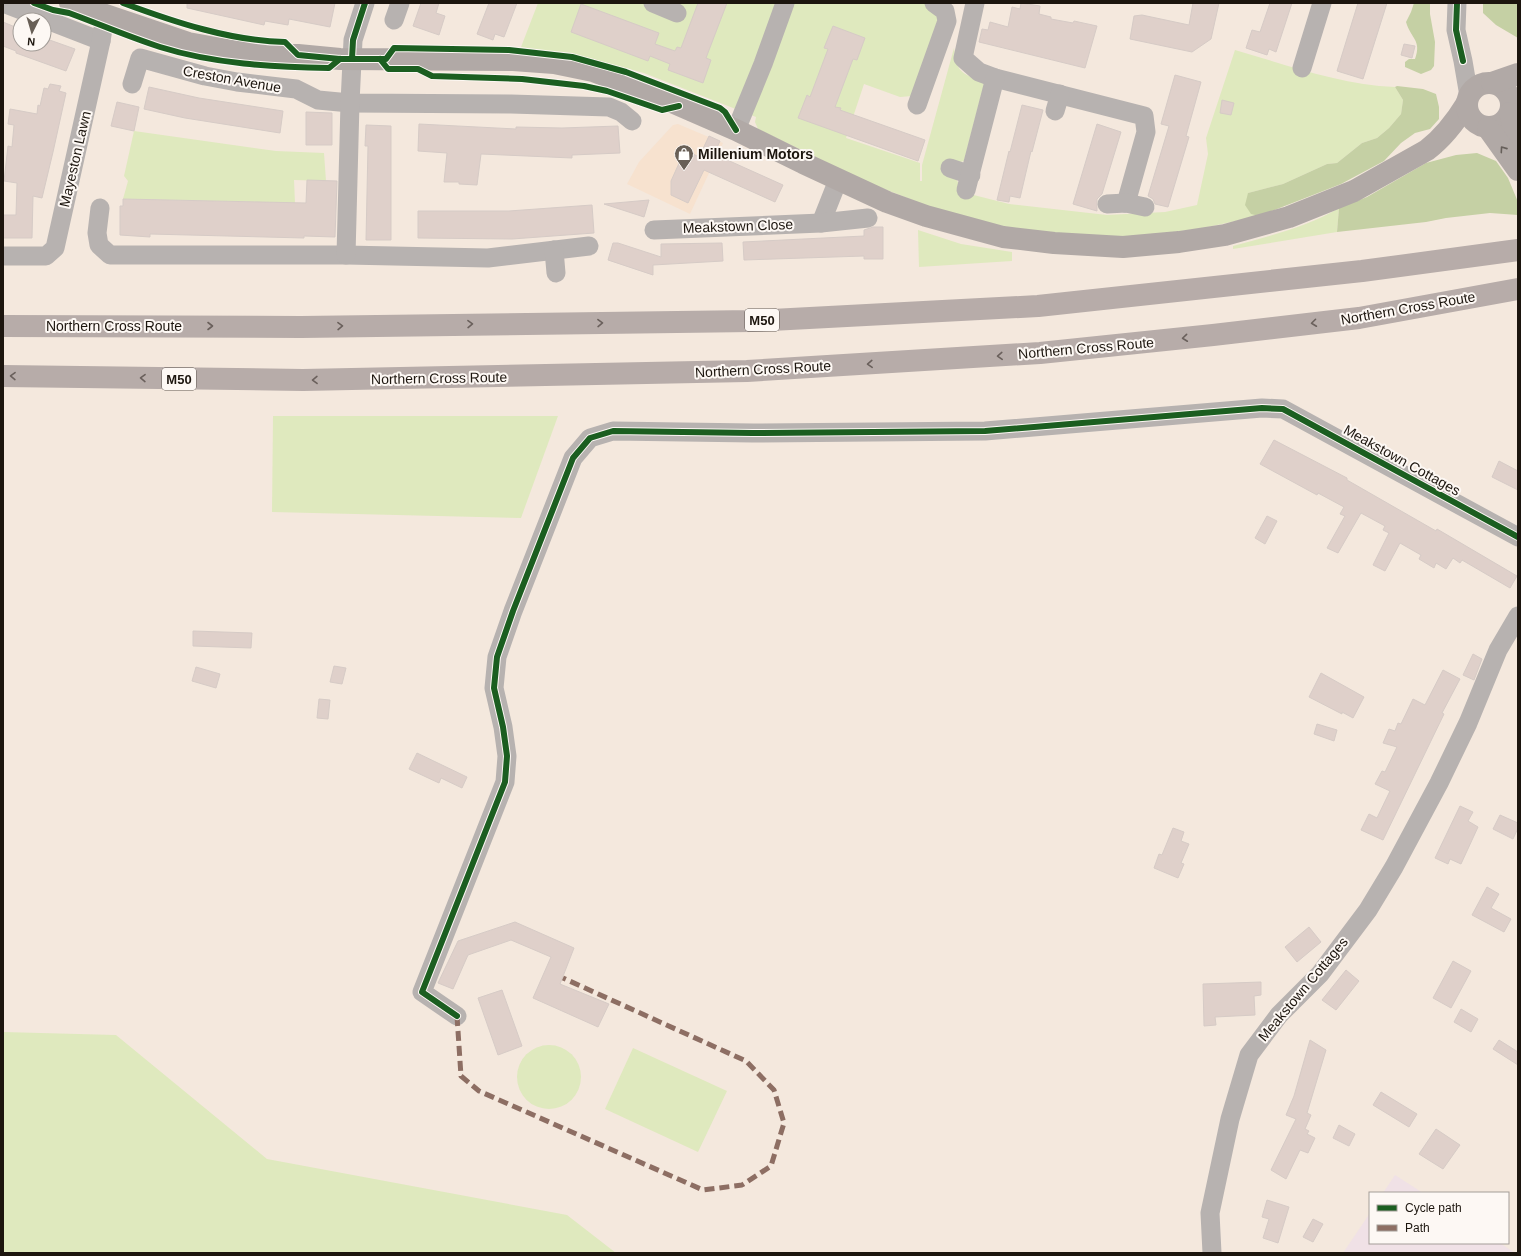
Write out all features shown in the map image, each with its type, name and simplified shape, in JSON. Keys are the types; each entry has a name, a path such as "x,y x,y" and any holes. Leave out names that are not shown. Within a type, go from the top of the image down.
{"highway":[{"name":"Northern Cross Route","path":"3,326 301,326 752,321 1038,306 1362,271 1518,250"},
{"name":"Northern Cross Route","path":"3,376 304,380 747,371 1040,353 1213,335 1359,318 1518,289"}],"main road":[{"path":"70,3 188,43 232,51 271,55 352,59 513,60 554,63 594,71 619,80 736,130 838,180 887,202 926,216 1003,237 1054,243 1123,247 1179,242 1225,235 1289,217 1354,191 1427,150 1438,142 1460,132 1502,124 1507,119 1513,102"},
{"path":"1438,142 1478,91 1518,74"},
{"path":"1478,91 1504,89 1509,94 1513,102 1518,144"},
{"path":"1478,91 1468,111 1471,118 1476,123 1485,127 1518,170"}],"street":[{"path":"3,3 101,41"},
{"path":"346,255 353,40 365,3"},
{"path":"653,3 677,13"},
{"path":"736,130 763,64 785,3"},
{"path":"917,105 947,21 945,11 934,3"},
{"path":"975,3 963,58 979,72 1064,101 1144,116 1146,132 1126,203"},
{"path":"1302,68 1322,3"},
{"path":"1457,3 1456,30 1463,61 1478,91"},
{"name":"Mayeston Lawn","path":"3,256 46,256 55,248 101,41 105,16"},
{"name":"Creston Avenue","path":"132,84 140,58 170,68 205,76 237,82 296,89 318,100 350,103"},
{"path":"950,168 969,182 995,78"},
{"path":"350,103 511,104 609,108 621,112 632,121"},
{"path":"821,223 838,180"},
{"path":"1107,204 1126,203 1145,207"},
{"path":"100,208 97,233 99,245 110,254 346,255 488,258 589,246"},
{"name":"Meakstown Close","path":"654,230 821,223 868,218"},
{"path":"554,250 556,274"},
{"name":"Meakstown Cottages","path":"457,1016 422,992 505,782 507,756 503,727 494,688 497,657 573,458 590,438 613,431 753,433 985,431 1262,408 1283,409 1518,537"},
{"name":"Meakstown Cottages","path":"1212,1253 1210,1213 1230,1119 1249,1055 1279,1015 1320,974 1368,910 1394,867 1439,783 1468,723 1498,650 1518,616"}],"shaded area":[{"path":"678,124 723,143 690,214 627,184 639,162 673,125"},
{"path":"1395,1175 1421,1192 1384,1192"},
{"path":"1369,1214 1369,1244 1502,1244 1515,1253 1343,1253"}],"green space":[{"path":"538,3 930,3 940,13 912,96 900,97 864,84 846,138 920,163 920,181 922,181 922,165 954,48 960,69 966,75 984,84 964,161 957,163 955,177 959,184 958,191 1009,204 1107,215 1165,212 1197,205 1208,154 1206,138 1235,50 1294,68 1334,78 1395,87 1403,100 1401,114 1389,128 1377,138 1362,143 1337,163 1327,164 1283,184 1248,193 1259,216 1203,228 1144,236 1099,237 1049,235 956,217 869,183 758,129 755,122 756,117 644,73 585,57 521,47"},
{"path":"1414,3 1430,3 1430,14 1435,42 1434,66 1431,70 1421,74 1405,67 1405,62 1409,59 1415,59 1417,53 1417,43 1406,22"},
{"path":"1483,3 1518,3 1518,38 1496,25 1483,13"},
{"path":"1395,87 1423,89 1436,94 1439,107 1439,119 1430,129 1415,133 1401,143 1384,161 1341,184 1259,216 1251,214 1245,205 1248,193 1283,184 1327,164 1337,163 1362,143 1377,138 1389,128 1401,114 1403,100"},
{"path":"134,131 276,151 324,153 326,181 294,180 295,203 123,199 128,181 124,176"},
{"path":"1477,153 1496,161 1508,178 1518,202 1518,215 1490,213 1337,232 1339,208 1367,197 1426,163 1456,155"},
{"path":"1339,208 1337,232 1233,249 1233,246 1274,235 1314,221"},
{"path":"918,230 961,244 1012,252 1012,261 919,267"},
{"path":"273,416 558,416 521,518 272,512"},
{"path":"3,1032 116,1035 267,1159 567,1215 616,1253 3,1253"},
{"path":"543,1045 555,1045 572,1054 579,1065 581,1077 579,1089 572,1100 555,1109 543,1109 531,1104 522,1095 517,1083 517,1071 522,1059 531,1050"},
{"path":"633,1048 727,1091 698,1152 605,1109"}],"building":[{"path":"187,3 335,3 330,27 289,19 288,25 265,21 264,25 187,8"},
{"path":"421,3 439,3 436,13 445,16 439,35 413,26"},
{"path":"489,3 517,3 504,37 495,34 493,40 477,34"},
{"path":"698,3 727,3 706,58 711,60 703,83 668,70 670,64 650,56 648,61 571,32 581,4 659,33 655,44 675,51 677,47 681,48"},
{"path":"1021,3 1040,6 1039,14 1051,17 1051,19 1073,23 1074,21 1097,26 1085,68 979,42 982,29 988,30 990,22 1008,27 1012,7 1020,9"},
{"path":"1193,3 1219,3 1211,39 1192,52 1130,39 1134,16 1142,15 1189,25"},
{"path":"1270,3 1292,3 1276,52 1269,49 1267,55 1246,48 1252,30 1260,32"},
{"path":"1358,3 1387,3 1363,79 1337,71"},
{"path":"3,22 12,26 12,49 3,46"},
{"path":"833,26 865,38 857,60 853,59 835,107 925,140 918,161 798,118 807,95 810,97 828,49 824,48"},
{"path":"52,41 75,49 66,71 16,53 52,52"},
{"path":"1404,44 1415,46 1412,58 1401,55"},
{"path":"1175,75 1201,82 1186,136 1189,137 1168,207 1155,204 1153,199 1148,196 1169,126 1161,124"},
{"path":"50,84 61,86 59,91 66,93 42,198 33,196 32,238 3,238 3,215 16,215 17,183 4,181 8,146 12,147 14,125 8,124 10,109 37,114 38,105 40,106 44,88 48,89"},
{"path":"149,87 199,98 283,111 280,133 185,118 144,109"},
{"path":"1222,100 1234,103 1231,115 1220,113"},
{"path":"117,102 139,107 134,131 111,126"},
{"path":"1022,105 1043,110 1032,152 1031,151 1020,198 1010,196 1009,202 997,200 1009,151 1010,152"},
{"path":"306,112 332,113 332,145 306,145"},
{"path":"419,124 516,129 516,127 562,128 618,126 620,153 572,155 572,158 481,154 477,185 459,184 459,182 444,182 447,153 418,151"},
{"path":"1097,124 1121,132 1102,194 1097,199 1097,211 1073,204"},
{"path":"366,125 391,126 391,240 366,240 368,146 365,146"},
{"path":"709,136 720,141 714,154 783,185 775,202 704,170 688,203 671,195 671,181 685,150 699,157"},
{"path":"307,180 337,181 335,237 304,236 304,238 150,234 150,237 120,235 120,206 123,206 123,199 306,203"},
{"path":"649,200 644,217 604,204"},
{"path":"592,205 594,233 512,239 418,238 418,211 509,211"},
{"path":"873,227 883,227 883,259 864,259 864,256 744,260 743,242 864,236 864,230"},
{"path":"613,243 618,243 661,257 661,244 722,243 723,261 653,265 653,275 608,260"},
{"path":"1274,440 1347,478 1347,480 1436,531 1437,529 1517,576 1510,588 1462,560 1460,563 1453,558 1446,569 1436,563 1434,568 1419,559 1421,555 1400,543 1385,571 1373,565 1389,533 1383,530 1385,526 1361,513 1338,553 1327,548 1345,516 1340,514 1344,507 1318,493 1317,495 1260,464"},
{"path":"1499,461 1518,471 1518,490 1492,477"},
{"path":"1267,516 1277,521 1265,544 1255,538"},
{"path":"193,631 252,633 251,648 193,646"},
{"path":"1473,654 1482,659 1474,680 1463,675"},
{"path":"334,666 346,668 342,684 330,682"},
{"path":"196,667 220,674 216,688 192,681"},
{"path":"1443,670 1460,679 1442,713 1444,714 1383,840 1361,830 1369,814 1377,818 1390,791 1375,784 1382,771 1385,772 1397,747 1383,743 1389,729 1395,731 1398,723 1401,724 1413,699 1425,705"},
{"path":"1321,673 1364,697 1353,718 1309,697"},
{"path":"319,699 330,700 328,719 317,718"},
{"path":"1317,724 1337,730 1334,741 1314,734"},
{"path":"417,753 467,777 462,788 441,778 439,783 409,769"},
{"path":"1460,806 1473,812 1468,821 1478,827 1461,864 1450,859 1448,864 1435,858"},
{"path":"1500,815 1518,823 1518,828 1513,839 1493,829"},
{"path":"1173,828 1184,832 1181,841 1189,844 1181,863 1184,864 1178,878 1154,868 1159,854 1162,855"},
{"path":"1487,887 1499,894 1491,908 1511,919 1504,932 1472,915"},
{"path":"515,922 574,948 560,984 609,1004 598,1027 533,998 551,957 511,940 468,955 453,989 438,983 458,941"},
{"path":"1309,927 1321,942 1297,962 1285,947"},
{"path":"1453,961 1471,971 1451,1008 1433,998"},
{"path":"1346,970 1359,981 1336,1010 1322,1000"},
{"path":"1261,982 1261,995 1254,996 1255,1015 1215,1017 1216,1025 1204,1026 1203,984"},
{"path":"502,990 522,1046 498,1055 478,998"},
{"path":"1461,1009 1478,1019 1471,1032 1454,1022"},
{"path":"1310,1040 1326,1050 1307,1113 1311,1115 1305,1129 1309,1131 1307,1134 1315,1138 1308,1153 1300,1150 1286,1179 1271,1170 1296,1119 1286,1115 1294,1096"},
{"path":"1499,1040 1518,1052 1518,1065 1493,1049"},
{"path":"1381,1092 1417,1114 1409,1127 1373,1105"},
{"path":"1339,1125 1355,1134 1349,1146 1333,1138"},
{"path":"1436,1129 1460,1145 1443,1169 1419,1154"},
{"path":"1267,1200 1289,1207 1278,1243 1263,1238 1269,1219 1262,1217"},
{"path":"1313,1219 1323,1224 1313,1242 1303,1237"}],"marked path":[{"path":"457,1016 461,1076 479,1091 703,1190 742,1185 771,1166 784,1123 774,1090 746,1061 563,978"}],"cycle path":[{"path":"34,3 53,10 69,13 160,47 180,53 222,61 287,67 329,68 340,59"},
{"path":"123,3 162,17 223,34 265,41 285,42 298,55 340,59 386,59 394,48 509,50 572,57 626,72 720,108 725,112 736,130"},
{"path":"352,59 353,40 365,3"},
{"path":"1457,3 1456,30 1463,61"},
{"path":"380,59 388,69 418,69 432,76 522,79 584,86 607,91 662,110 679,106"},
{"path":"457,1016 422,992 505,782 507,756 503,727 494,688 497,657 513,611 573,458 590,438 613,431 753,433 985,431 1262,408 1283,409 1518,537"}],"place":[{"name":"Millenium Motors","path":"684,171"}]}
